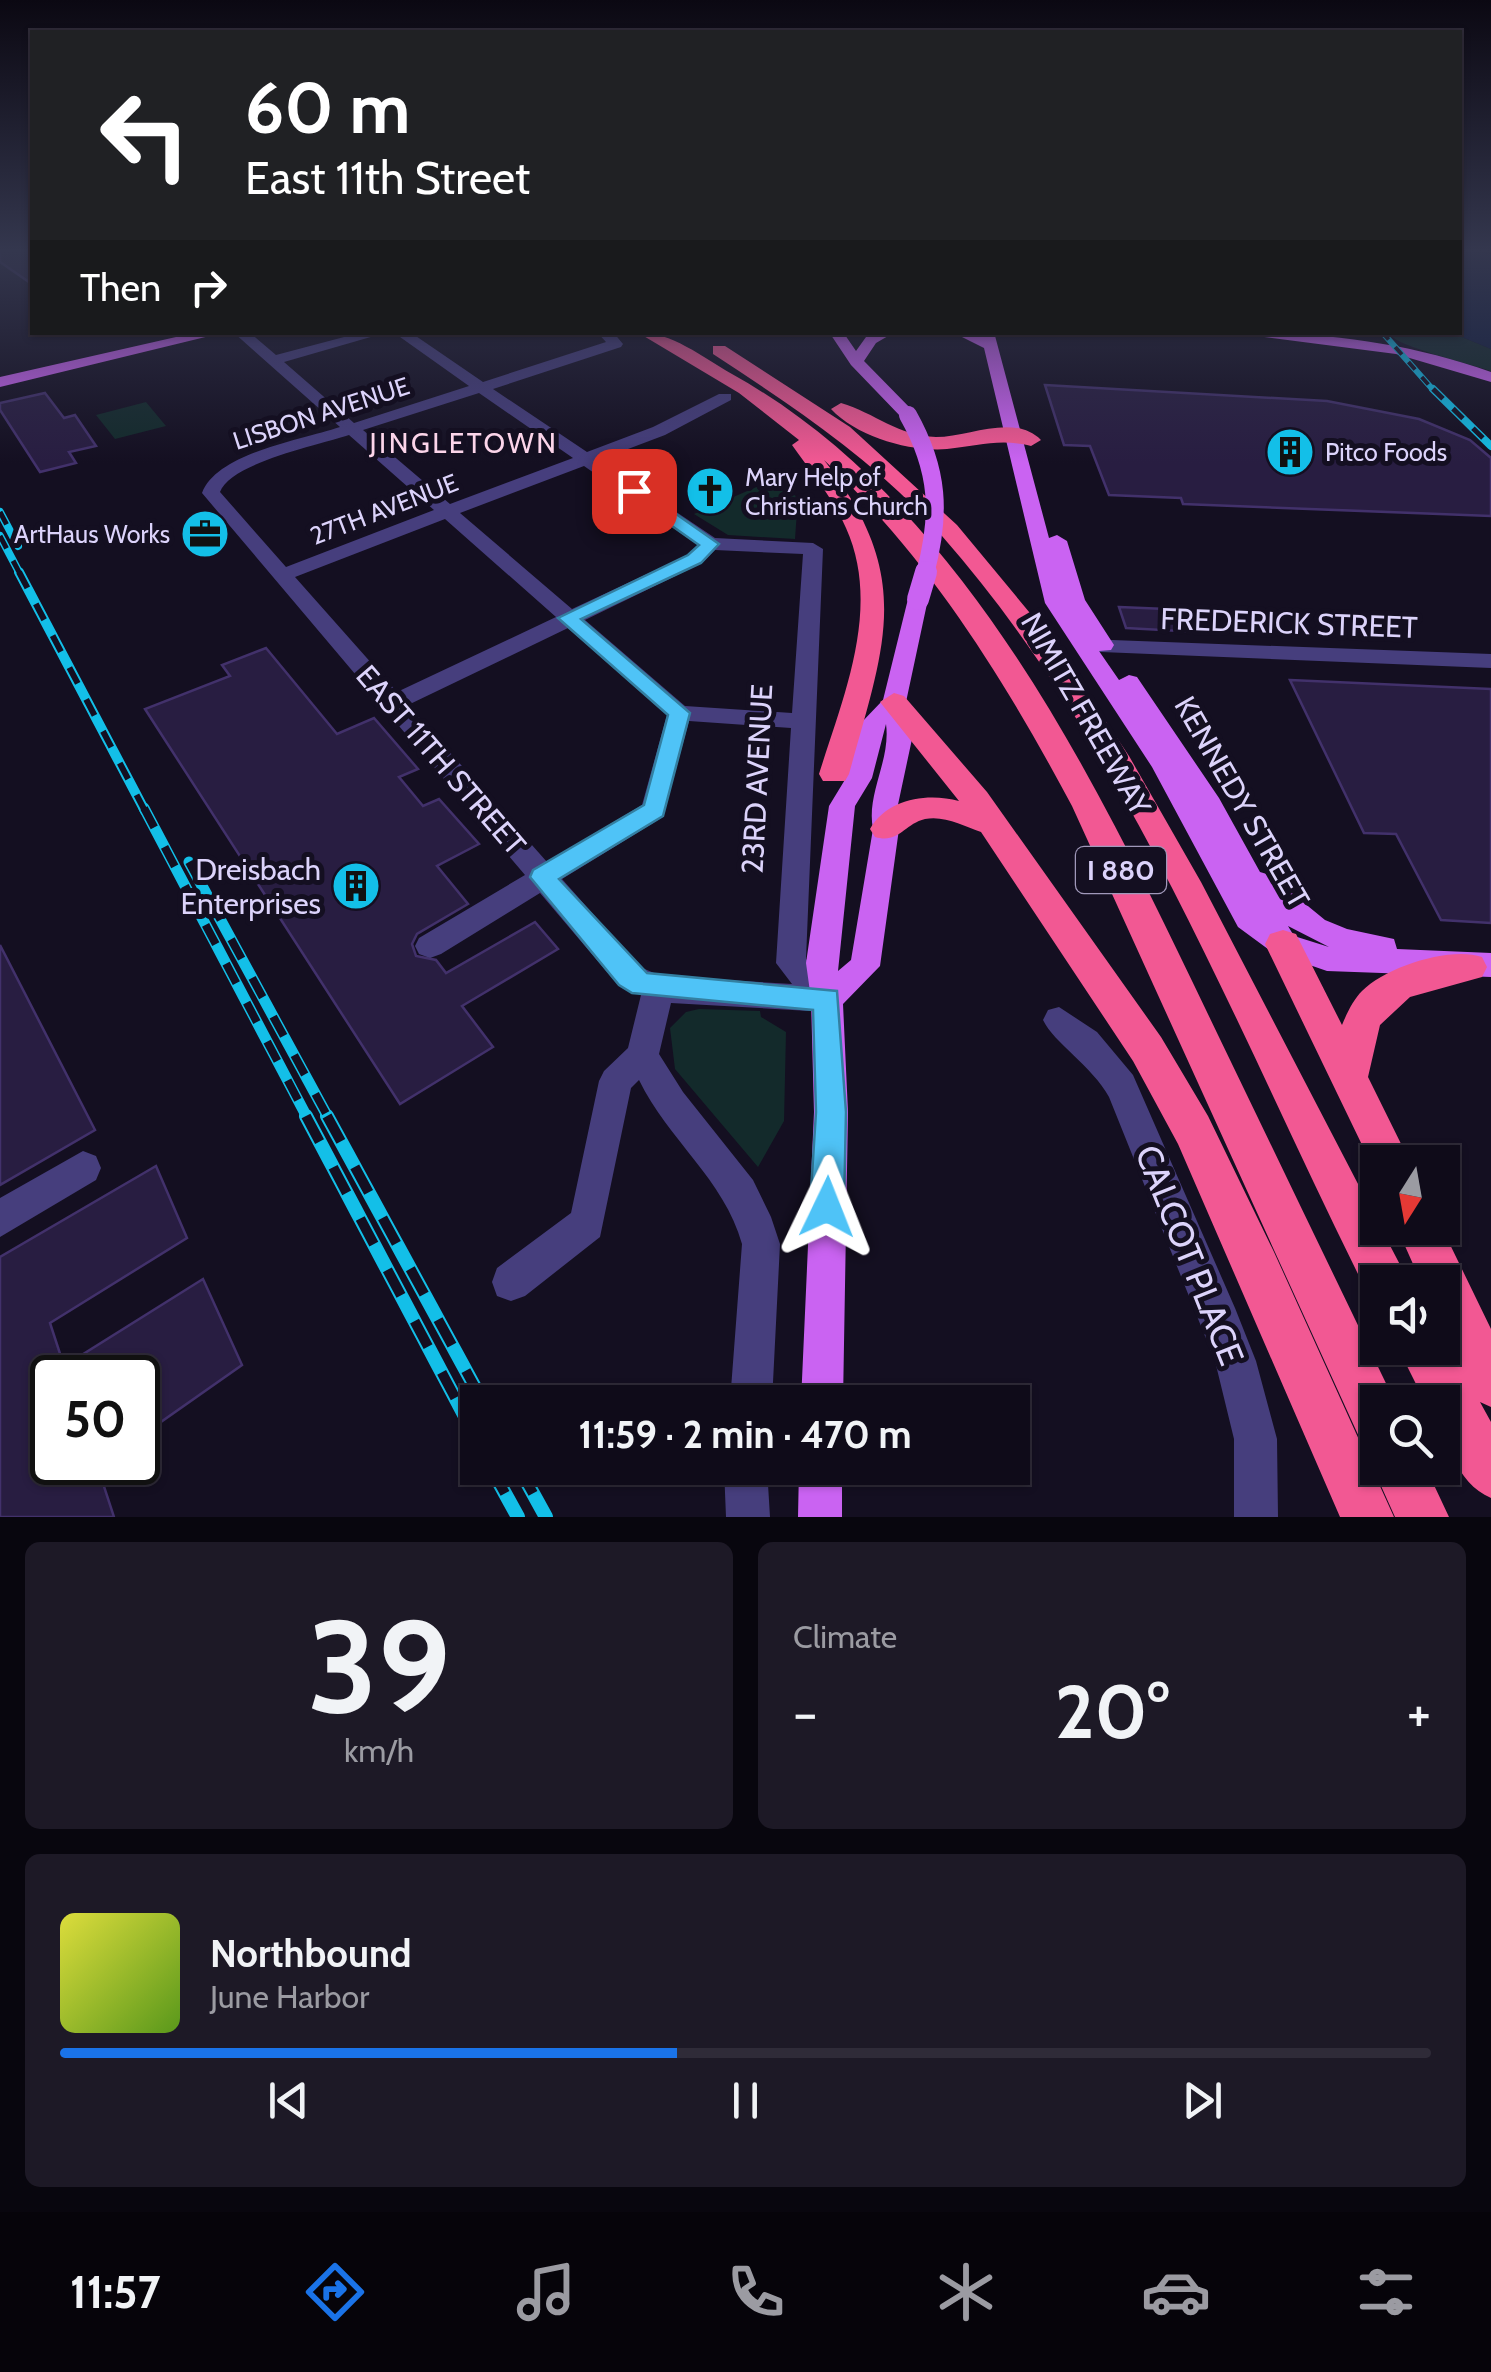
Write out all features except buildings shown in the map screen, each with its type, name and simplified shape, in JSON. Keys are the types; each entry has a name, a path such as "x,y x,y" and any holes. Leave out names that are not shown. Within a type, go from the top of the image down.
{"highway":[{"name":"NIMITZ FREEWAY","path":"649,335 834,456 902,522 963,596 1018,678 1112,850 1361,1385"},
{"name":"NIMITZ FREEWAY","path":"689,335 783,388 863,447 938,515 1035,630 1133,788 1377,1265"},
{"path":"709,335 763,362 862,423 896,437 940,443 1022,437"},
{"path":"740,396 816,460 863,534 872,563 877,594 874,632 834,774"},
{"path":"894,702 976,800 987,822 1147,1049 1193,1130 1367,1517"},
{"path":"886,829 904,812 926,806 949,808 987,822"},
{"path":"1283,944 1381,1145"},
{"path":"1348,1077 1364,1017 1376,1001 1424,976 1484,964"},
{"path":"1427,1245 1491,1382"},
{"path":"1431,1365 1491,1472"},
{"path":"1407,1485 1422,1517"}],"main road":[{"path":"0,379 182,337 212,335"},
{"path":"827,999 865,966 886,829 883,814 900,739 894,702 939,523 938,480 917,430 856,362 838,335"},
{"path":"856,362 871,340 882,335"},
{"path":"1282,335 1332,338 1397,349 1491,377"},
{"name":"KENNEDY STREET","path":"993,337 1068,582 1094,646 1248,918 1283,944"},
{"name":"KENNEDY STREET","path":"1094,646 1174,746 1244,864 1283,944"},
{"path":"842,806 859,778 872,724 894,702"},
{"path":"823,1385 831,1112 827,999 821,963 842,806 834,774"},
{"path":"1244,864 1304,926 1330,938 1484,964"},
{"path":"1283,944 1326,959 1484,964"},
{"path":"820,1517 821,1485"}],"street":[{"path":"243,335 679,713 801,721"},
{"path":"272,361 371,335"},
{"path":"393,703 695,559 710,544 404,335"},
{"name":"LISBON AVENUE","path":"216,479 239,465 481,386 610,338"},
{"name":"27TH AVENUE","path":"282,574 659,431 740,396"},
{"name":"EAST 11TH STREET","path":"216,479 211,493 629,976 658,989 827,999"},
{"name":"23RD AVENUE","path":"710,544 814,550 801,721 790,962 827,999"},
{"name":"FREDERICK STREET","path":"1094,646 1491,661"},
{"path":"430,946 654,810 679,713"},
{"path":"511,1282 586,1224 616,1082 643,1055 658,989"},
{"name":"CALCOT PLACE","path":"1059,1020 1083,1038 1120,1085 1234,1356 1254,1437 1260,1491 1256,1517"},
{"path":"643,1055 653,1078 734,1182 758,1227 762,1244 751,1385"},
{"path":"0,1219 83,1168"},
{"path":"747,1485 748,1517"}],"green space":[{"path":"1390,335 1462,337 1491,349 1491,371 1421,350"},
{"path":"146,402 166,426 115,439 96,415"},
{"path":"768,482 798,497 795,539 728,535 694,514"},
{"path":"760,1011 761,1017 786,1032 784,1121 758,1167 675,1069 670,1028 686,1012"}],"water":[{"path":"1462,321 1491,321 1491,349 1462,337"}],"railway":[{"path":"1385,335 1435,392"},
{"path":"1433,389 1491,446"},
{"path":"0,512 18,546"},
{"path":"0,536 20,574"},
{"path":"19,572 145,811"},
{"path":"144,808 308,1119"},
{"path":"189,862 329,1119"},
{"path":"306,1116 460,1407"},
{"path":"327,1116 474,1385"},
{"path":"500,1485 518,1517"},
{"path":"528,1485 546,1517"}],"place":[{"name":"Pitco Foods","path":"1290,452"},
{"name":"Mary Help of Christians Church","path":"710,491"},
{"name":"ArtHaus Works","path":"205,534"},
{"name":"Dreisbach Enterprises","path":"356,886"}],"district":[{"name":"JINGLETOWN","path":"464,443"}],"route":[{"path":"634,491 710,544 695,559 568,618 679,713 654,810 542,877 629,976 642,984 658,989 827,999 831,1112 827,1207"}]}
